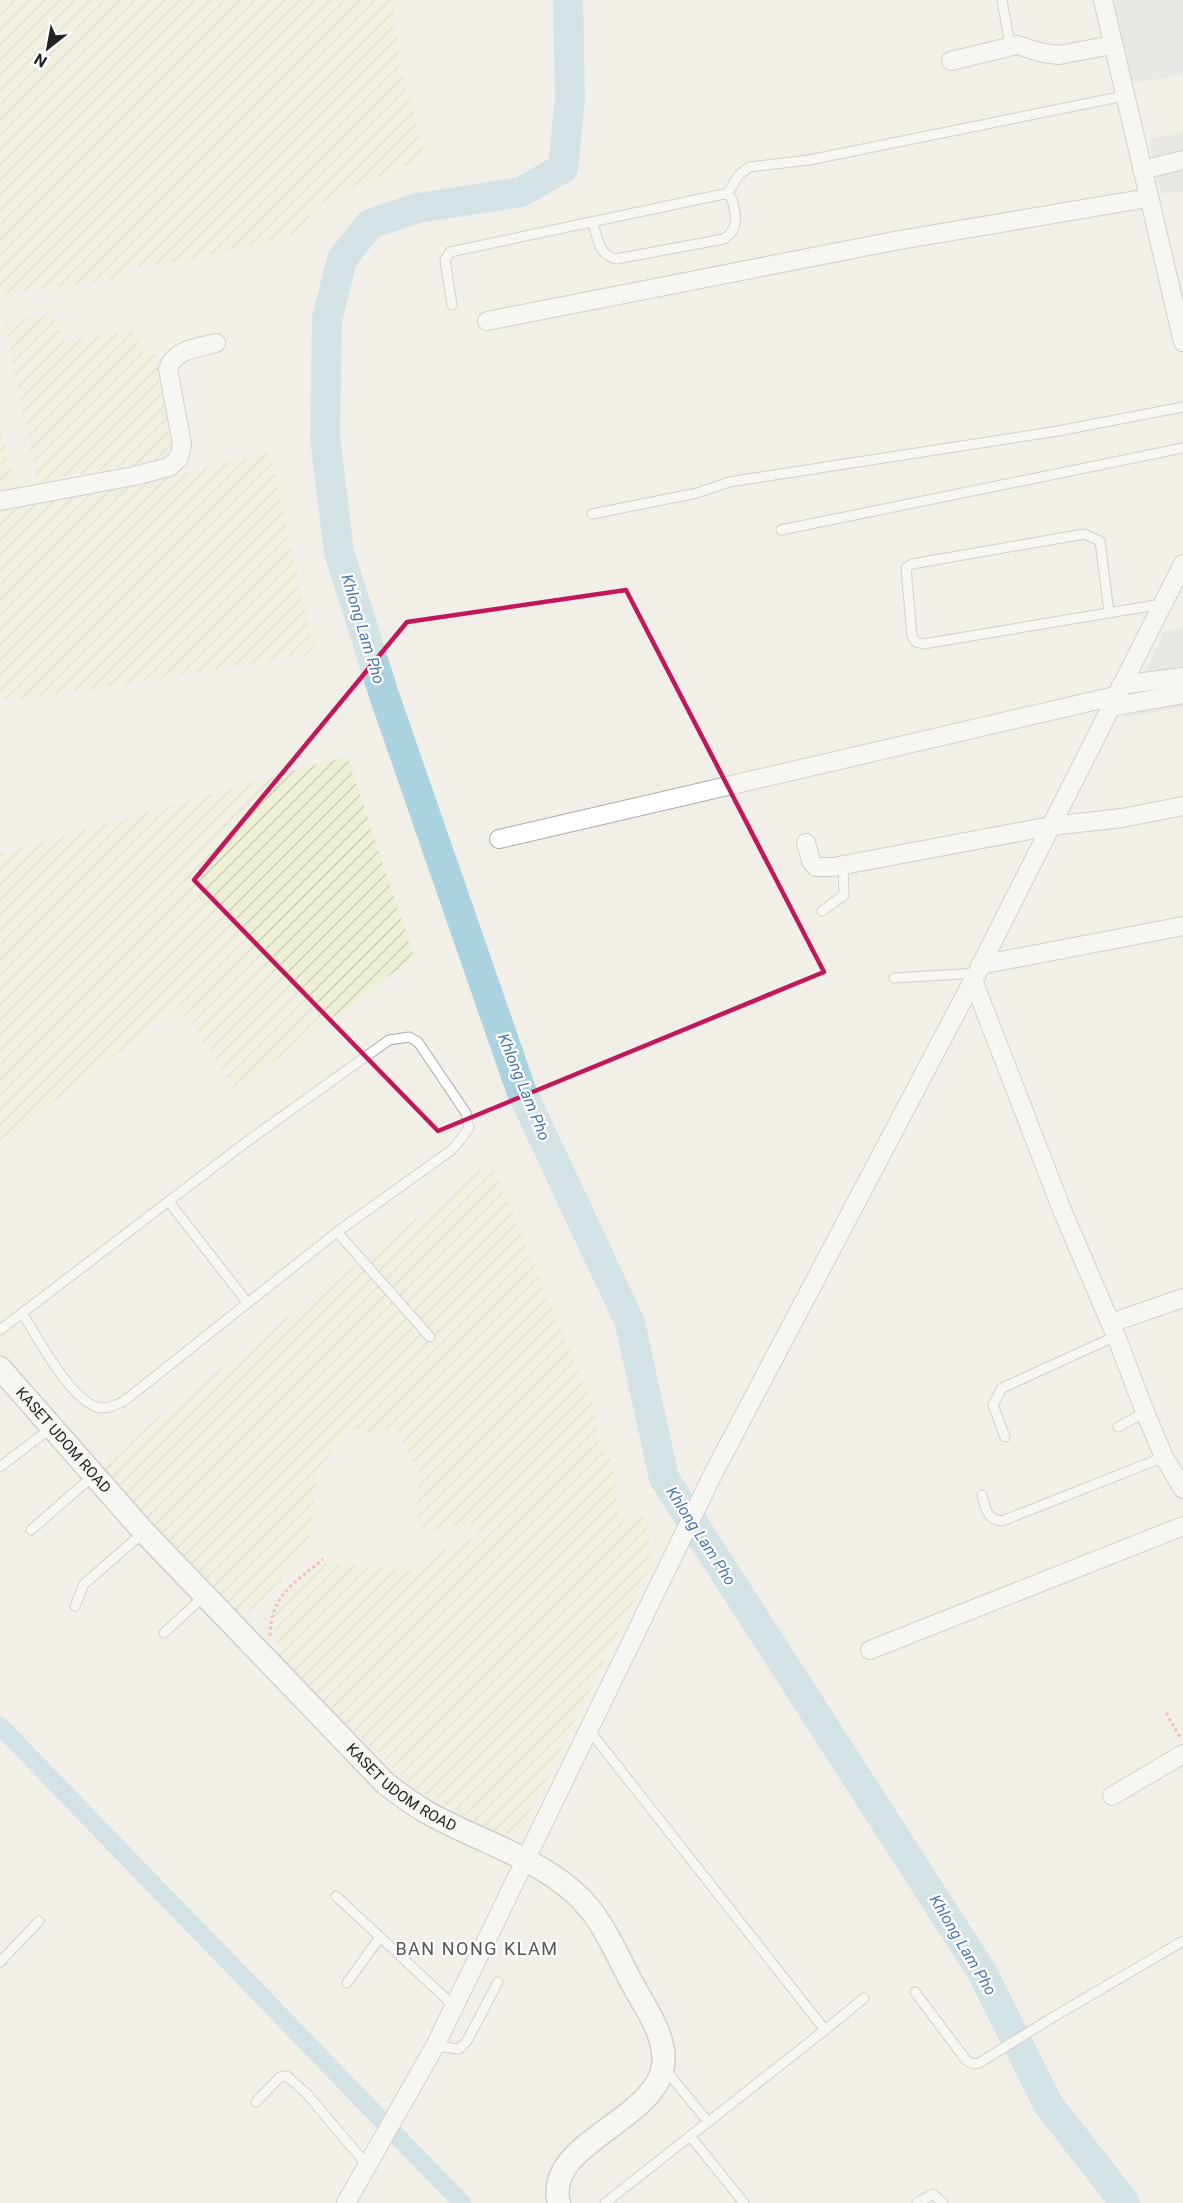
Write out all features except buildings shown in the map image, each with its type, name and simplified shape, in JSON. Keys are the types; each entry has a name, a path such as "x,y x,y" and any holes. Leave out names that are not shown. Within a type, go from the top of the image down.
{"street":[{"path":"1103,0 1183,342"},
{"path":"951,61 1010,45 1059,55 1112,45"},
{"path":"1142,170 1183,160"},
{"path":"487,321 894,241 1148,198"},
{"path":"0,501 134,476 169,467 179,458 182,444 168,369 170,362 176,354 216,343"},
{"path":"346,2203 435,2046 713,1474 977,973 1183,564"},
{"path":"500,839 1116,696 1183,677"},
{"path":"1116,696 1183,694"},
{"path":"806,843 811,861 816,867 843,865 1051,826 1122,818 1183,806"},
{"path":"977,973 1183,926"},
{"path":"977,973 1062,1210 1114,1330 1164,1457 1183,1489"},
{"path":"1114,1330 1183,1298"},
{"name":"KASET UDOM ROAD","path":"0,1368 144,1532 385,1783 429,1814 525,1860 557,1880 590,1909 654,2023 663,2049 663,2067"},
{"path":"870,1650 1183,1526"},
{"path":"1112,1796 1183,1754"},
{"path":"559,2203 556,2187 569,2162 653,2089 663,2067"}],"lane":[{"path":"1002,0 1010,45"},
{"path":"452,305 445,260 450,252 727,195 739,175 749,167 820,158 1124,96"},
{"path":"594,223 600,248 606,256 616,259 724,239 734,232 737,222 732,199 727,195"},
{"path":"592,514 697,493 729,482 1058,431 1183,407"},
{"path":"781,530 1183,447"},
{"path":"1109,613 1100,541 1084,534 912,564 906,568 912,636 916,642 922,644 1109,613 1163,604"},
{"path":"822,911 844,895 843,865"},
{"path":"894,978 977,973"},
{"path":"0,1330 22,1313 169,1202 245,1143 389,1040 409,1037 418,1042 466,1113 469,1128 453,1149 337,1232 123,1402 104,1408 88,1403 75,1392 22,1313"},
{"path":"169,1202 247,1302"},
{"path":"337,1232 430,1337"},
{"path":"1005,1437 993,1405 1002,1388 1114,1330"},
{"path":"1118,1427 1145,1412"},
{"path":"0,1467 51,1428"},
{"path":"982,1495 987,1515 993,1520 1002,1521 1164,1457"},
{"path":"31,1530 93,1476"},
{"path":"75,1606 84,1584 144,1532"},
{"path":"165,1633 204,1596"},
{"path":"589,1730 825,2030"},
{"path":"336,1896 454,2006"},
{"path":"0,1962 39,1921"},
{"path":"347,1983 380,1937"},
{"path":"915,1992 966,2060 973,2064 980,2063 1183,1941"},
{"path":"435,2046 451,2050 459,2049 467,2041 498,1982"},
{"path":"605,2203 864,1998"},
{"path":"663,2067 708,2122"},
{"path":"256,2102 280,2077 287,2076 371,2158"},
{"path":"690,2136 744,2203"},
{"path":"917,2203 933,2194 943,2203"}],"path":[{"path":"270,1665 271,1616 286,1591 323,1559"},
{"path":"1166,1713 1183,1743"}],"highlighted area":[{"path":"626,590 824,972 438,1131 194,880 407,622"}],"shaded area":[{"path":"1113,0 1183,0 1183,74 1132,84"},
{"path":"1183,132 1183,191 1161,194 1149,140"},
{"path":"1183,628 1183,707 1123,718 1164,632"}],"green space":[{"path":"0,0 392,0 401,71 425,157 338,193 313,209 300,233 179,262 131,268 115,279 0,295"},
{"path":"54,312 62,340 133,331 141,351 154,351 176,442 164,460 37,481 4,324"},
{"path":"0,424 13,483 0,486"},
{"path":"270,452 315,653 89,690 0,701 0,505 162,479"},
{"path":"347,756 414,957 236,1090 179,1006 0,1142 0,853"},
{"path":"491,1161 595,1411 599,1444 613,1463 619,1520 647,1517 650,1567 523,1828 502,1835 413,1787 279,1658 272,1612 316,1563 412,1570 443,1550 481,1535 471,1523 427,1531 417,1524 418,1471 393,1427 365,1433 351,1427 318,1471 310,1536 300,1557 263,1600 241,1617 103,1470 108,1455"}],"waterway":[{"name":"Khlong Lam Pho","path":"568,0 570,98 563,168 521,192 418,208 370,224 342,259 327,319 325,437 339,552 384,695 521,1090 630,1323 664,1478 982,1972 1048,2104 1125,2203"},
{"path":"0,1726 462,2203"}],"district":[{"name":"BAN NONG KLAM","path":"477,1948"}]}
